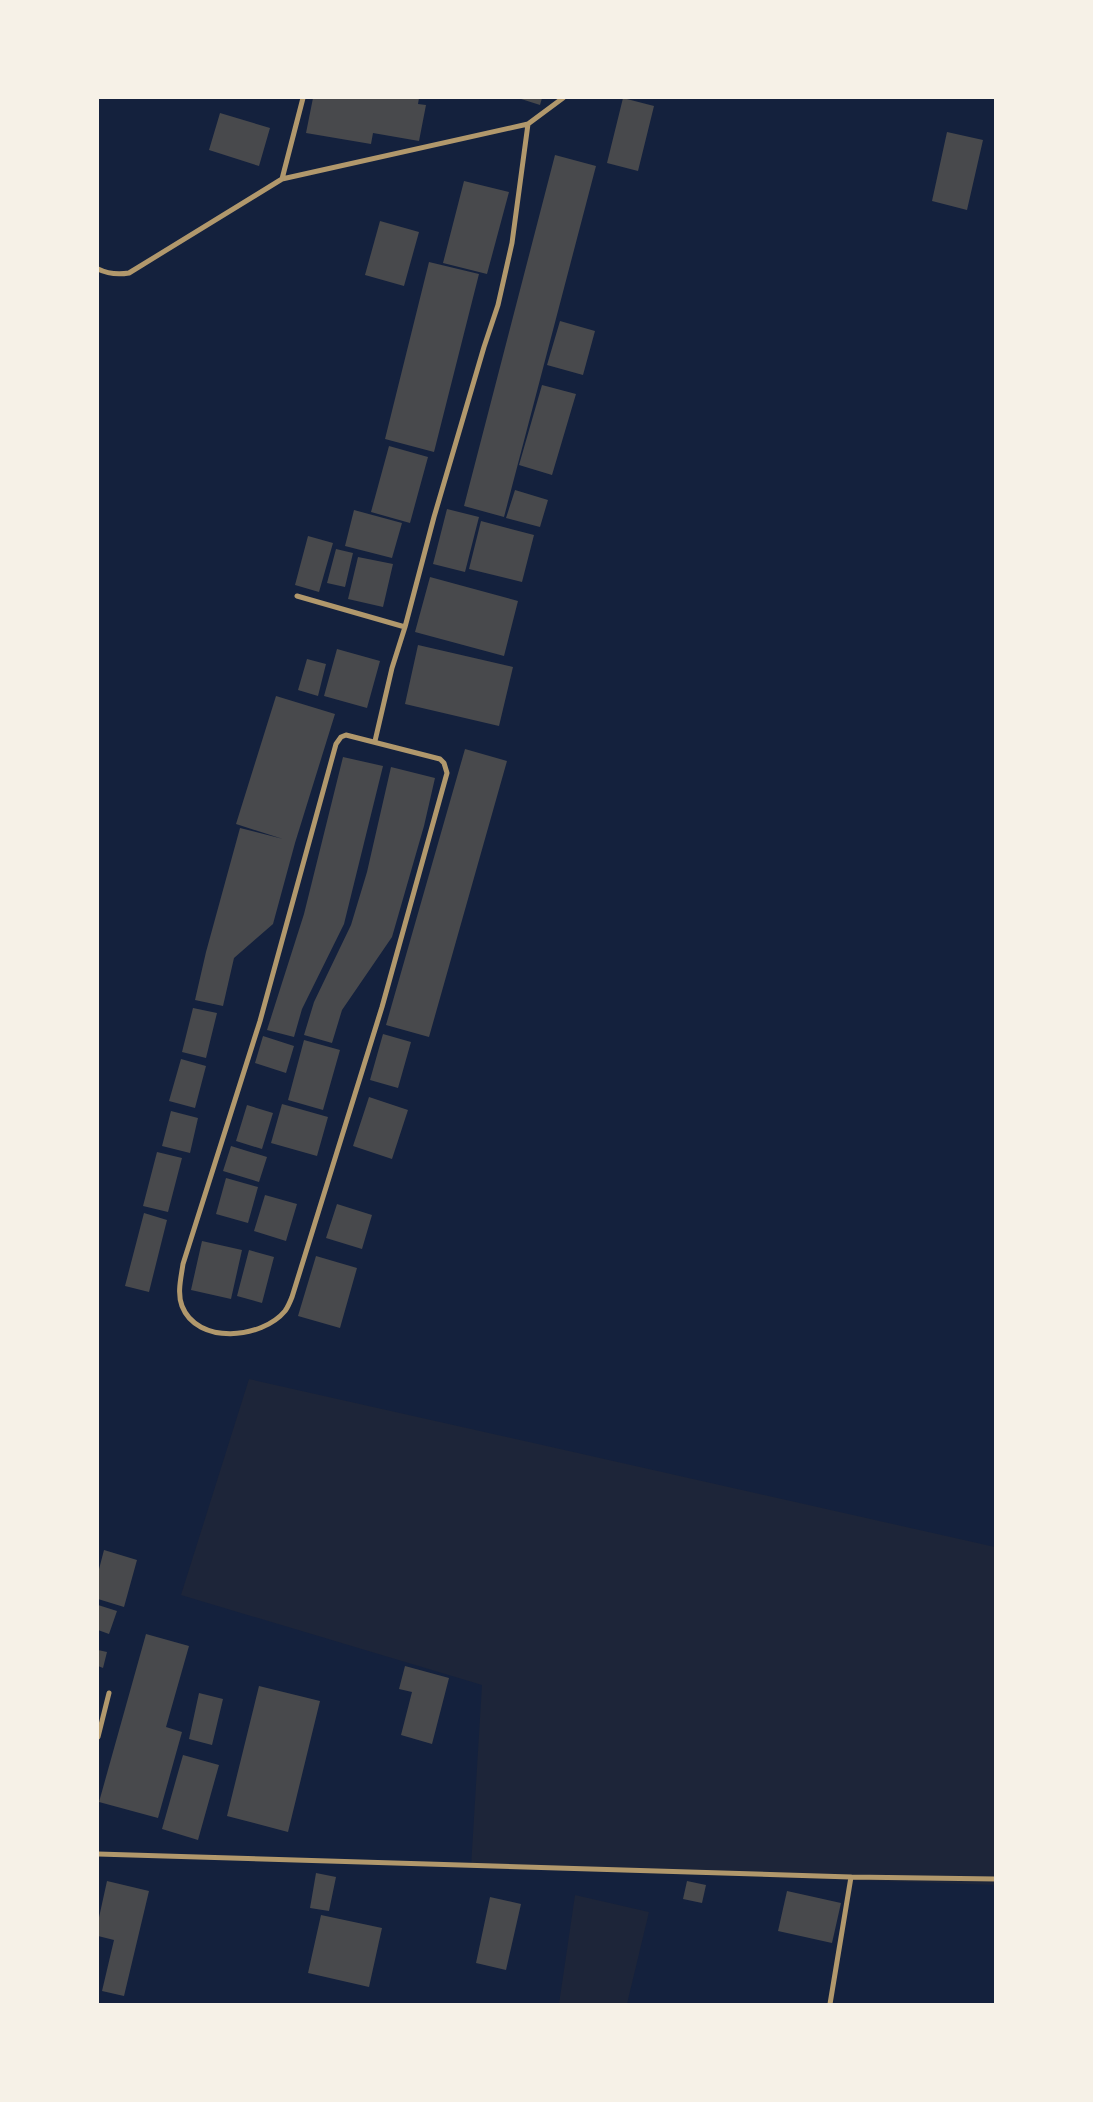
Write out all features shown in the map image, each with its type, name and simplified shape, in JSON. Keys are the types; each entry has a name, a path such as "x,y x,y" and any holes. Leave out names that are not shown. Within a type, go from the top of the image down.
{"street":[{"path":"282,179 303,98"},
{"path":"98,268 107,273 129,274 282,179 528,124 564,98"},
{"path":"375,741 392,668 451,460 498,305 512,243 528,124"},
{"path":"297,596 405,626"},
{"path":"346,735 375,741 440,759 444,762 447,773 382,1007 292,1297 284,1312 264,1325 235,1335 210,1331 189,1318 182,1305 179,1288 183,1264 260,1022 336,744 346,735"},
{"path":"98,1737 109,1693"},
{"path":"98,1854 851,1877 996,1879"},
{"path":"830,2004 851,1877"}],"shaded area":[{"path":"249,1379 995,1547 995,1885 471,1867 482,1685 181,1595"},
{"path":"575,1895 649,1912 627,2004 559,2004"}],"building":[{"path":"313,98 419,98 418,104 426,105 419,141 373,133 371,144 306,133"},
{"path":"518,98 542,98 540,105"},
{"path":"623,98 654,106 638,171 607,163"},
{"path":"220,113 270,128 259,166 209,150"},
{"path":"947,132 983,140 967,210 932,201"},
{"path":"555,155 596,166 504,517 464,506"},
{"path":"464,181 509,192 487,274 443,263"},
{"path":"380,221 419,232 404,286 365,275"},
{"path":"429,262 479,274 434,452 385,439"},
{"path":"560,321 595,331 583,375 547,365"},
{"path":"542,385 576,394 552,475 519,465"},
{"path":"389,446 428,457 410,523 371,512"},
{"path":"515,490 548,500 540,527 506,518"},
{"path":"447,509 479,517 465,572 433,564"},
{"path":"354,510 402,523 392,558 345,546"},
{"path":"481,521 534,535 522,582 469,569"},
{"path":"308,536 333,543 319,592 295,585"},
{"path":"336,549 353,553 345,587 327,583"},
{"path":"358,557 393,564 383,607 348,599"},
{"path":"430,577 518,601 504,656 415,632"},
{"path":"418,645 513,667 499,726 405,704"},
{"path":"337,649 380,661 367,708 324,696"},
{"path":"307,659 326,664 318,696 298,690"},
{"path":"276,696 335,714 295,843 273,924 234,958 223,1006 195,1000 206,952 240,828 283,839 236,824"},
{"path":"465,749 507,761 429,1037 386,1025"},
{"path":"343,757 383,766 344,924 302,1009 294,1037 267,1030 304,914"},
{"path":"391,767 435,778 424,826 392,937 342,1010 332,1043 304,1035 314,1002 351,925 367,872"},
{"path":"193,1008 217,1013 206,1058 182,1052"},
{"path":"383,1034 411,1042 398,1088 370,1080"},
{"path":"263,1036 294,1046 286,1073 255,1063"},
{"path":"304,1040 340,1050 323,1110 288,1100"},
{"path":"181,1059 206,1066 195,1108 169,1101"},
{"path":"369,1097 408,1110 392,1159 353,1146"},
{"path":"282,1104 328,1117 317,1156 271,1143"},
{"path":"247,1105 273,1113 262,1149 236,1141"},
{"path":"171,1111 198,1118 190,1153 162,1146"},
{"path":"231,1146 267,1157 259,1182 223,1171"},
{"path":"157,1152 182,1158 168,1212 143,1206"},
{"path":"226,1178 258,1187 248,1223 216,1214"},
{"path":"265,1195 297,1204 286,1241 254,1231"},
{"path":"337,1204 372,1215 362,1249 326,1238"},
{"path":"144,1213 167,1220 149,1292 125,1286"},
{"path":"202,1241 242,1250 231,1299 191,1290"},
{"path":"249,1250 274,1257 262,1303 237,1296"},
{"path":"316,1256 357,1268 340,1328 298,1316"},
{"path":"104,1550 137,1560 124,1607 98,1599 98,1573"},
{"path":"98,1605 117,1611 109,1634 98,1630"},
{"path":"146,1634 189,1646 166,1727 182,1732 158,1818 99,1802"},
{"path":"98,1650 107,1652 103,1668 98,1666"},
{"path":"405,1666 449,1678 432,1744 401,1735 412,1692 399,1689"},
{"path":"259,1686 320,1701 288,1832 227,1816"},
{"path":"199,1693 223,1699 212,1745 189,1739"},
{"path":"183,1755 219,1765 198,1840 162,1829"},
{"path":"316,1873 336,1877 329,1911 310,1908"},
{"path":"107,1881 149,1891 124,1996 102,1991 114,1940 98,1936 98,1922"},
{"path":"687,1881 706,1885 702,1903 683,1899"},
{"path":"787,1891 841,1903 832,1943 778,1931"},
{"path":"490,1897 521,1904 506,1970 476,1963"},
{"path":"321,1915 382,1928 369,1987 308,1973"}]}
